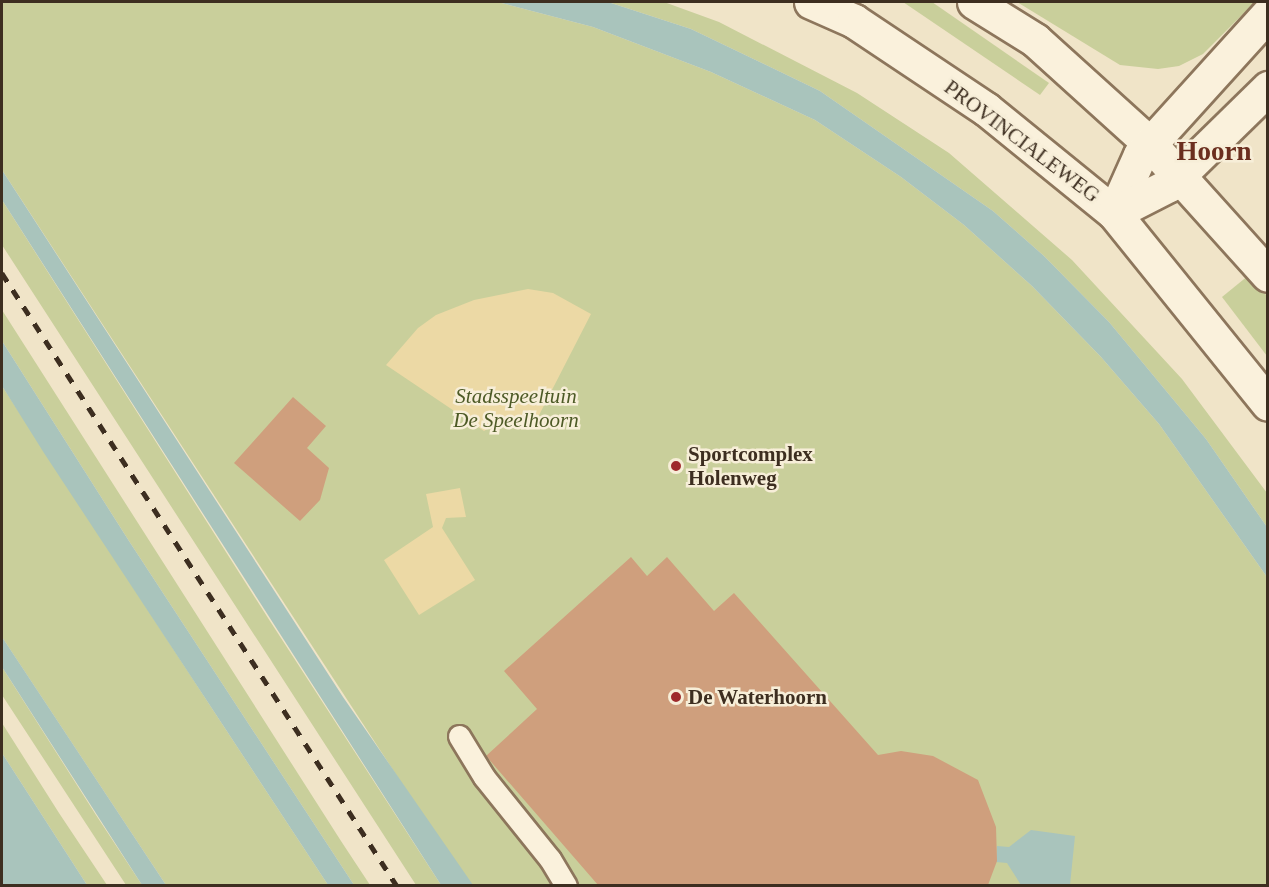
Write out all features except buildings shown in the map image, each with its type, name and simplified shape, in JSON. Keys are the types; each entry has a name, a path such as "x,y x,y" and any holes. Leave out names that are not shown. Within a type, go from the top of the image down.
{"main road":[{"name":"PROVINCIALEWEG","path":"811,2 854,21 986,109 1114,213 1268,404"},
{"path":"974,2 1035,40 1150,144 1268,275"},
{"path":"1114,213 1140,155 1268,14"},
{"path":"1114,213 1179,176 1268,88"}],"lane":[{"path":"459,736 483,777 550,859 566,885"}],"green space":[{"name":"Sportcomplex Holenweg","path":"2,2 498,2 593,27 711,72 815,120 901,177 964,225 1032,286 1101,357 1159,424 1267,577 1267,885 468,885 2,170"},
{"path":"608,2 664,2 719,22 857,93 949,153 1072,260 1182,379 1267,493 1267,527 1206,439 1109,322 1044,256 993,211 820,91 691,29"},
{"path":"903,2 932,2 1049,83 1040,95"},
{"path":"1017,2 1255,2 1203,54 1179,66 1158,69 1120,65"},
{"path":"2,200 441,885 416,885 2,245"},
{"path":"1249,275 1267,296 1267,356 1222,297"},
{"path":"2,310 370,885 354,885 129,541 2,341"},
{"path":"2,386 328,885 166,885 2,637"},
{"path":"2,667 142,885 126,885 2,695"},
{"path":"2,723 107,885 87,885 2,753"}],"sand":[{"path":"528,289 553,293 591,314 535,423 520,418 502,420 484,431 386,365 418,328 436,315 474,300"},
{"path":"460,488 466,517 446,518 442,528 475,580 419,615 384,560 433,527 426,494"}],"water":[{"path":"498,2 608,2 691,29 820,91 993,211 1044,256 1109,322 1206,439 1267,527 1267,577 1159,424 1101,357 1032,286 964,225 901,177 815,120 711,72 593,27"},
{"path":"2,170 343,697 473,885 441,885 2,200"},
{"path":"2,341 129,541 354,885 328,885 44,453 2,386"},
{"path":"2,637 166,885 142,885 2,667"},
{"path":"2,753 87,885 2,885"},
{"path":"1031,830 1075,836 1070,885 1021,885 1007,863 996,862 997,846 1009,847"}],"railway":[{"path":"2,273 397,886"}],"place":[{"name":"Sportcomplex Holenweg","path":"676,466"},
{"name":"De Waterhoorn","path":"676,697"}],"district":[{"name":"Hoorn","path":"1214,152"}],"park label":[{"name":"Stadsspeeltuin De Speelhoorn","path":"516,408"}]}
